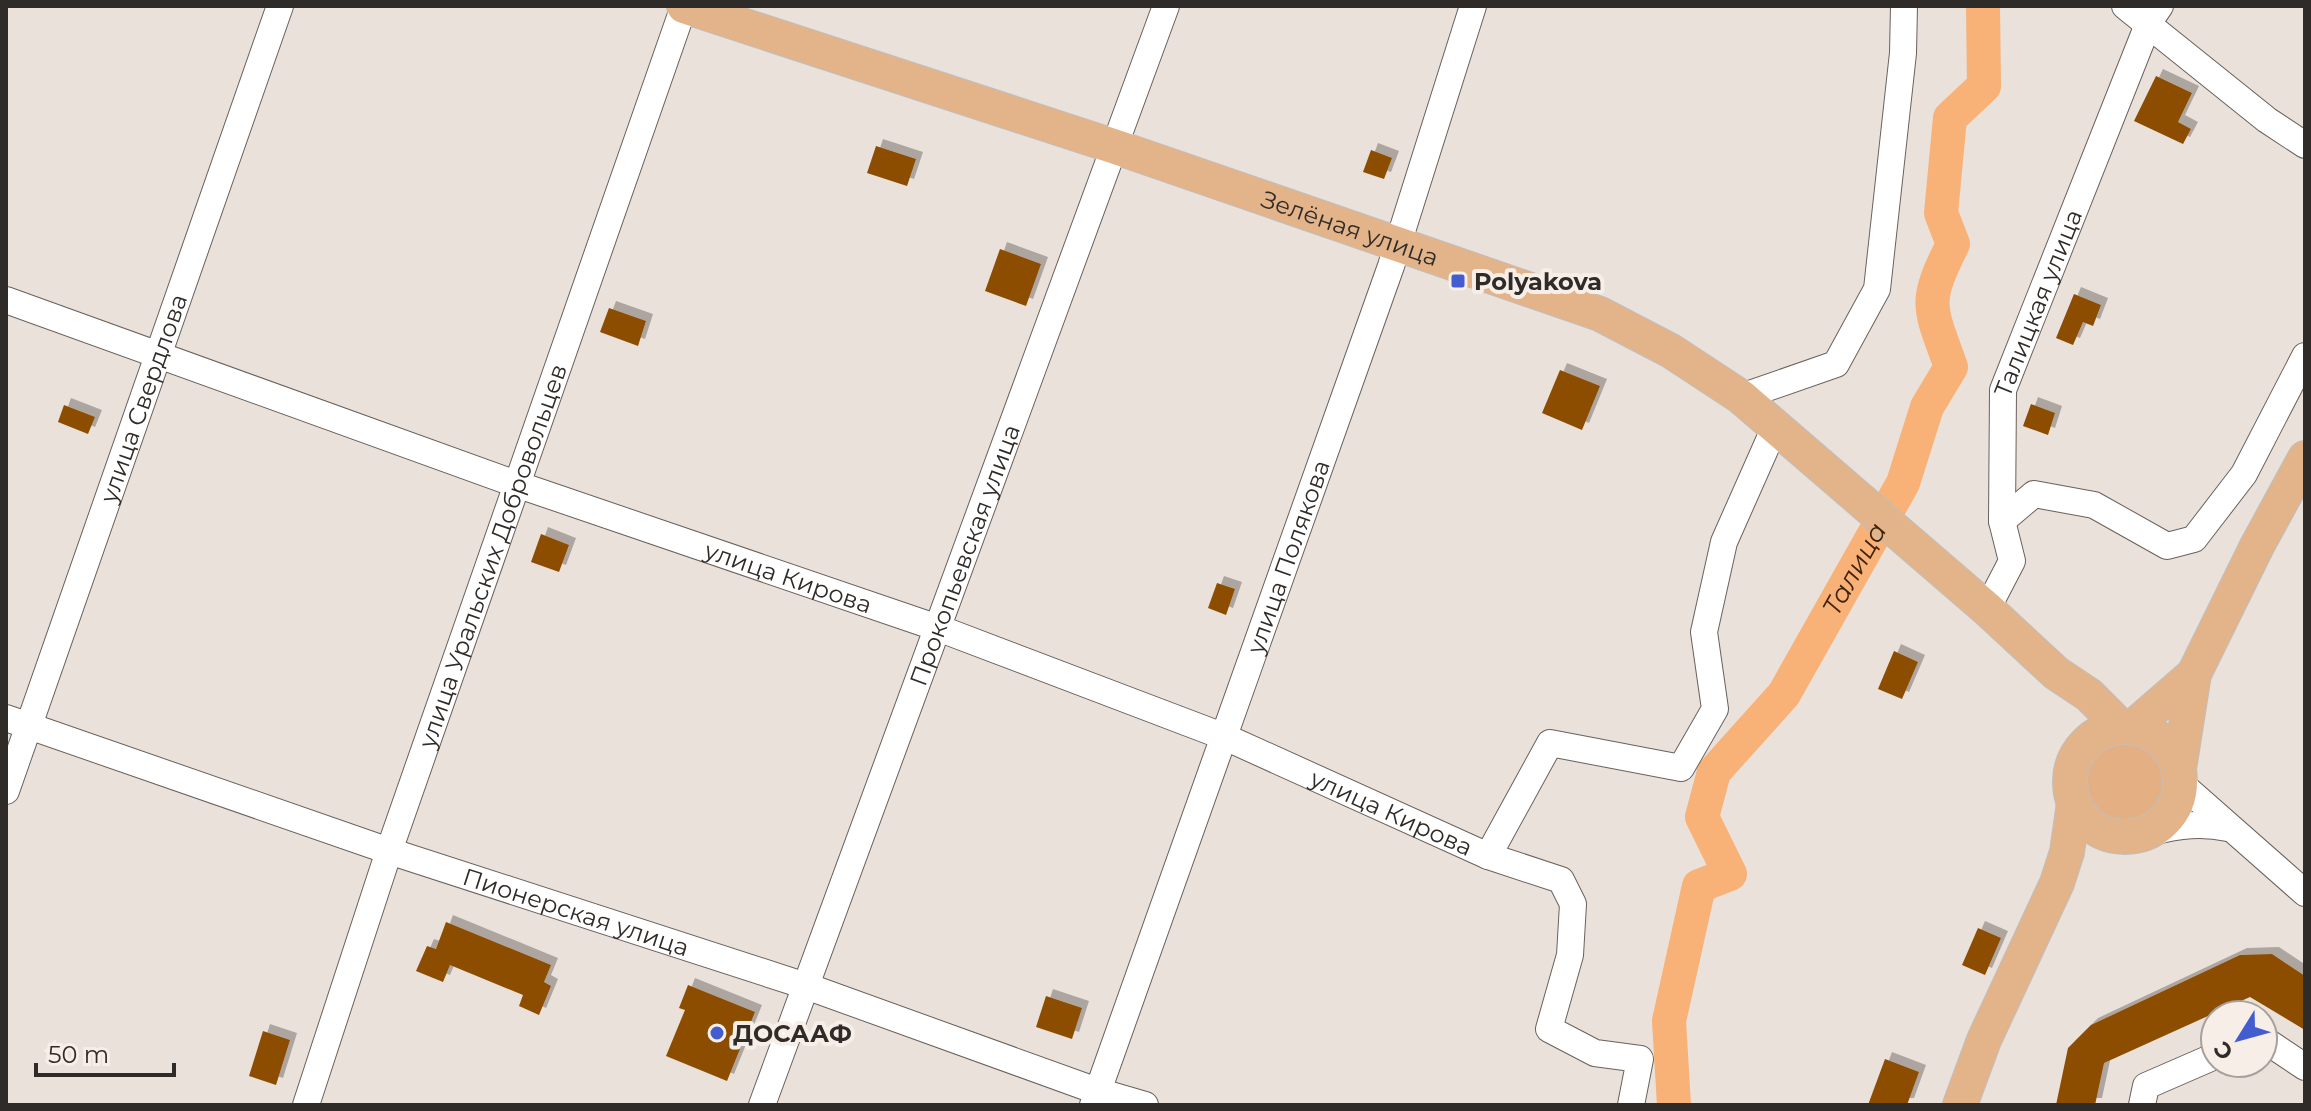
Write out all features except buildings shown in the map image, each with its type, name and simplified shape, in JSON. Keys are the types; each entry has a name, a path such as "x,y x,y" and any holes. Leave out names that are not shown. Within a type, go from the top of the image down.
{"main road":[{"name":"Зелёная улица","path":"684,6 1116,147 1600,314 1671,351 1741,397 1987,609 2056,673"},
{"path":"2057,883 2097,848 2158,826 2171,813 2194,674 2257,546 2305,458"},
{"path":"2056,673 2089,695 2127,727 2158,738 2173,756 2179,776"},
{"path":"1960,1105 1984,1040 2057,883 2067,852 2074,803 2070,777 2080,750 2082,718 2074,699 2056,673"},
{"path":"2080,750 2096,734 2127,727 2194,674"},
{"path":"2074,803 2091,826 2107,834 2131,836"}],"street":[{"name":"улица Свердлова","path":"6,791 17,720 160,355 280,6"},
{"name":"улица Уральских Добровольцев","path":"306,1105 389,851 684,6"},
{"name":"Прокопьевская улица","path":"762,1105 1166,6"},
{"name":"улица Полякова","path":"1095,1098 1398,243 1473,6"},
{"path":"1741,397 1836,364 1877,289 1903,53 1904,6"},
{"path":"2125,6 2155,14 2267,120 2305,145"},
{"name":"Талицкая улица","path":"1987,609 2012,561 2002,521 2003,390 2155,14"},
{"name":"улица Кирова","path":"6,300 516,484 938,628 1225,737 1488,856 1561,880 1573,904 1570,955 1549,1029 1595,1053 1640,1059 1631,1105"},
{"path":"2002,521 2034,494 2094,505 2167,546 2194,539 2244,474 2305,356"},
{"path":"1488,856 1550,743 1681,768 1715,709 1704,632 1724,542 1775,427"},
{"name":"Пионерская улица","path":"17,720 389,851 806,986 1095,1098 1145,1105"},
{"path":"2179,776 2228,828 2305,893"},
{"path":"2131,836 2175,826 2208,823 2228,828"},
{"path":"2279,1050 2305,1067"},
{"path":"2142,1105 2146,1086 2199,1063"}],"shaded area":[{"path":"2124,736 2140,739 2154,748 2163,762 2166,778 2163,794 2154,808 2140,817 2124,820 2108,817 2094,808 2085,794 2082,778 2085,762 2094,748 2108,739"}],"waterway":[{"name":"Талица","path":"1674,1105 1669,1021 1699,886 1730,874 1702,817 1714,772 1784,694 1903,483 1927,407 1951,367 1934,317 1933,293 1953,244 1941,213 1950,118 1984,86 1983,6"}],"place":[{"name":"Polyakova","path":"1458,281"},
{"name":"ДОСААФ","path":"717,1033"}]}
